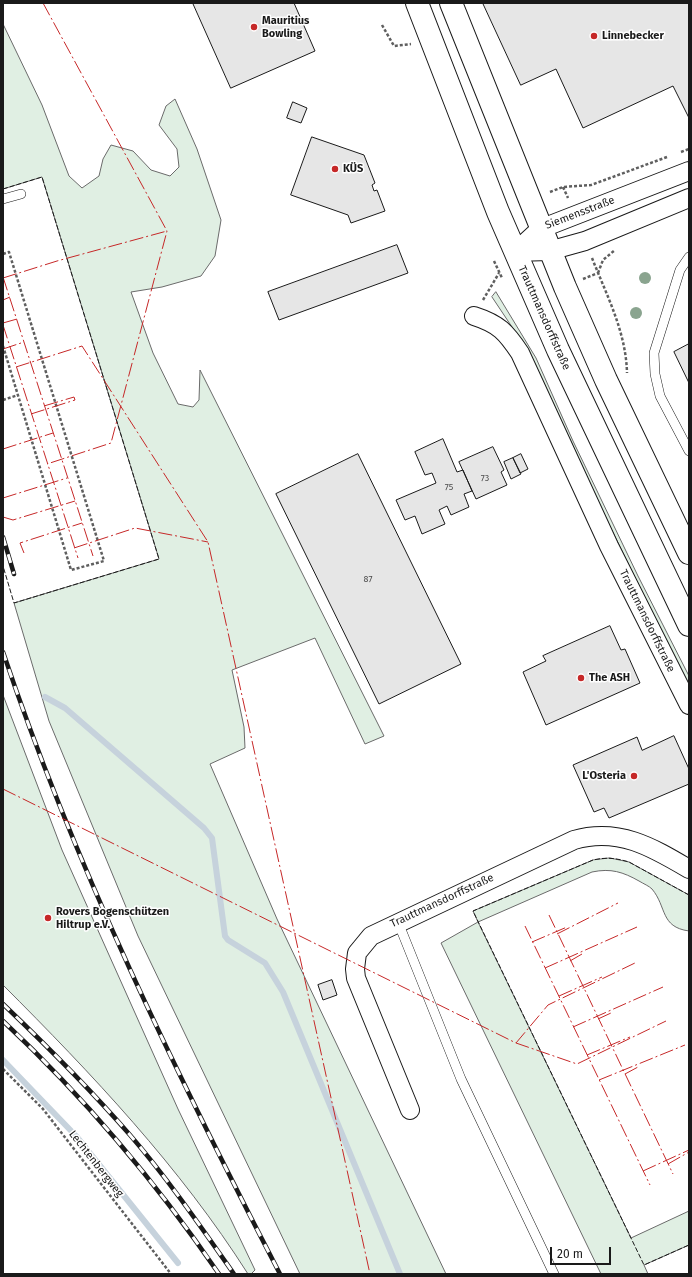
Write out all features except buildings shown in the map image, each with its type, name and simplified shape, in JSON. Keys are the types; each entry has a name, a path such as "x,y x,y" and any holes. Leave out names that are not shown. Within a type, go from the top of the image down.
{"main road":[{"name":"Trauttmansdorffstraße","path":"417,3 453,99 515,252 573,382 689,625"},
{"path":"451,3 549,251 606,380 689,553"}],"street":[{"name":"Siemensstraße","path":"515,252 540,228 689,171"},
{"path":"515,252 549,251 585,241 689,198"},
{"name":"Trauttmansdorffstraße","path":"474,316 490,321 500,327 520,353 609,546 689,705"},
{"name":"Trauttmansdorffstraße","path":"410,1110 359,989 355,969 357,953 365,941 398,922 567,843 587,836 610,835 623,837 650,848 689,869"}],"lane":[{"path":"3,199 21,194"},
{"path":"689,257 680,270 654,353 655,374 660,396 689,451"},
{"path":"398,922 461,1079 554,1274"}],"path":[{"path":"382,25 394,46 406,46"},
{"path":"678,153 689,149"},
{"path":"563,187 591,185 672,155"},
{"path":"3,254 9,252 104,561 71,570 3,346"},
{"path":"474,316 499,272"},
{"path":"3,400 18,395"},
{"name":"Lechtenbergweg","path":"3,1069 43,1109 171,1274"}],"green space":[{"path":"3,24 42,105 69,176 82,188 99,176 103,159 111,145 133,151 151,170 170,176 179,167 177,149 159,125 166,106 175,99 197,149 221,220 215,256 201,276 162,287 131,292 153,353 178,404 193,407 199,400 200,370 384,736 365,744 315,638 232,670 244,727 245,748 210,764 277,919 446,1274 300,1274 138,936 49,721 14,603 159,559 42,177 3,189"},
{"path":"496,292 536,358 573,441 638,576 689,676 689,688 514,330 492,297"},
{"name":"Rovers Bogenschützen Hiltrup e.V.","path":"3,695 62,850 178,1109 255,1270 251,1274 248,1274 194,1196 164,1159 102,1087 3,985"},
{"path":"610,858 629,862 689,895 689,931 680,929 669,921 652,889 622,873 605,870 592,872 478,922 473,911 593,860"},
{"path":"478,922 631,1238 689,1211 689,1245 644,1265 648,1274 601,1274 441,943"}],"waterway":[{"path":"45,697 65,708 204,828 212,838 225,936 228,940 265,963 283,992 400,1274"},
{"path":"3,1060 76,1136 178,1263"}],"railway":[{"path":"3,537 14,574"},
{"path":"3,652 31,732 62,812 95,890 166,1046 280,1274"},
{"path":"3,1004 68,1068 130,1135 171,1186 234,1274"},
{"path":"3,1021 62,1080 118,1142 170,1206 219,1274"}],"fence":[{"path":"3,189 42,177 159,559 14,603 3,566"},
{"path":"689,895 629,862 602,858 593,860 473,911 644,1265 689,1245"}],"power":[{"path":"43,3 167,231 111,443 47,464"},
{"path":"3,278 57,261 167,231"},
{"path":"3,277 93,556"},
{"path":"3,300 10,297"},
{"path":"3,323 17,319"},
{"path":"3,325 78,558"},
{"path":"3,349 24,342"},
{"path":"16,367 82,346 208,542 370,1274"},
{"path":"31,414 75,400 74,397 44,406"},
{"path":"3,449 53,433"},
{"path":"3,498 67,478"},
{"path":"3,517 13,520 75,501"},
{"path":"24,553 20,543 82,523"},
{"path":"74,548 135,528 208,542"},
{"path":"3,789 516,1043 577,1064 666,1021"},
{"path":"557,934 618,903"},
{"path":"549,915 673,1174"},
{"path":"525,926 650,1185"},
{"path":"532,942 567,927"},
{"path":"545,968 637,927"},
{"path":"570,961 582,954"},
{"path":"516,1043 548,1005 637,962"},
{"path":"559,996 602,977"},
{"path":"573,1027 663,987"},
{"path":"598,1019 611,1013"},
{"path":"587,1055 630,1037"},
{"path":"599,1080 685,1045"},
{"path":"625,1074 638,1067"},
{"path":"643,1171 689,1150"},
{"path":"668,1164 689,1152"}],"place":[{"name":"Mauritius Bowling","path":"254,27"},
{"name":"Linnebecker","path":"594,36"},
{"name":"KÜS","path":"335,169"},
{"name":"The ASH","path":"581,678"},
{"name":"L'Osteria","path":"634,776"},
{"name":"Rovers Bogenschützen Hiltrup e.V.","path":"48,918"}]}
